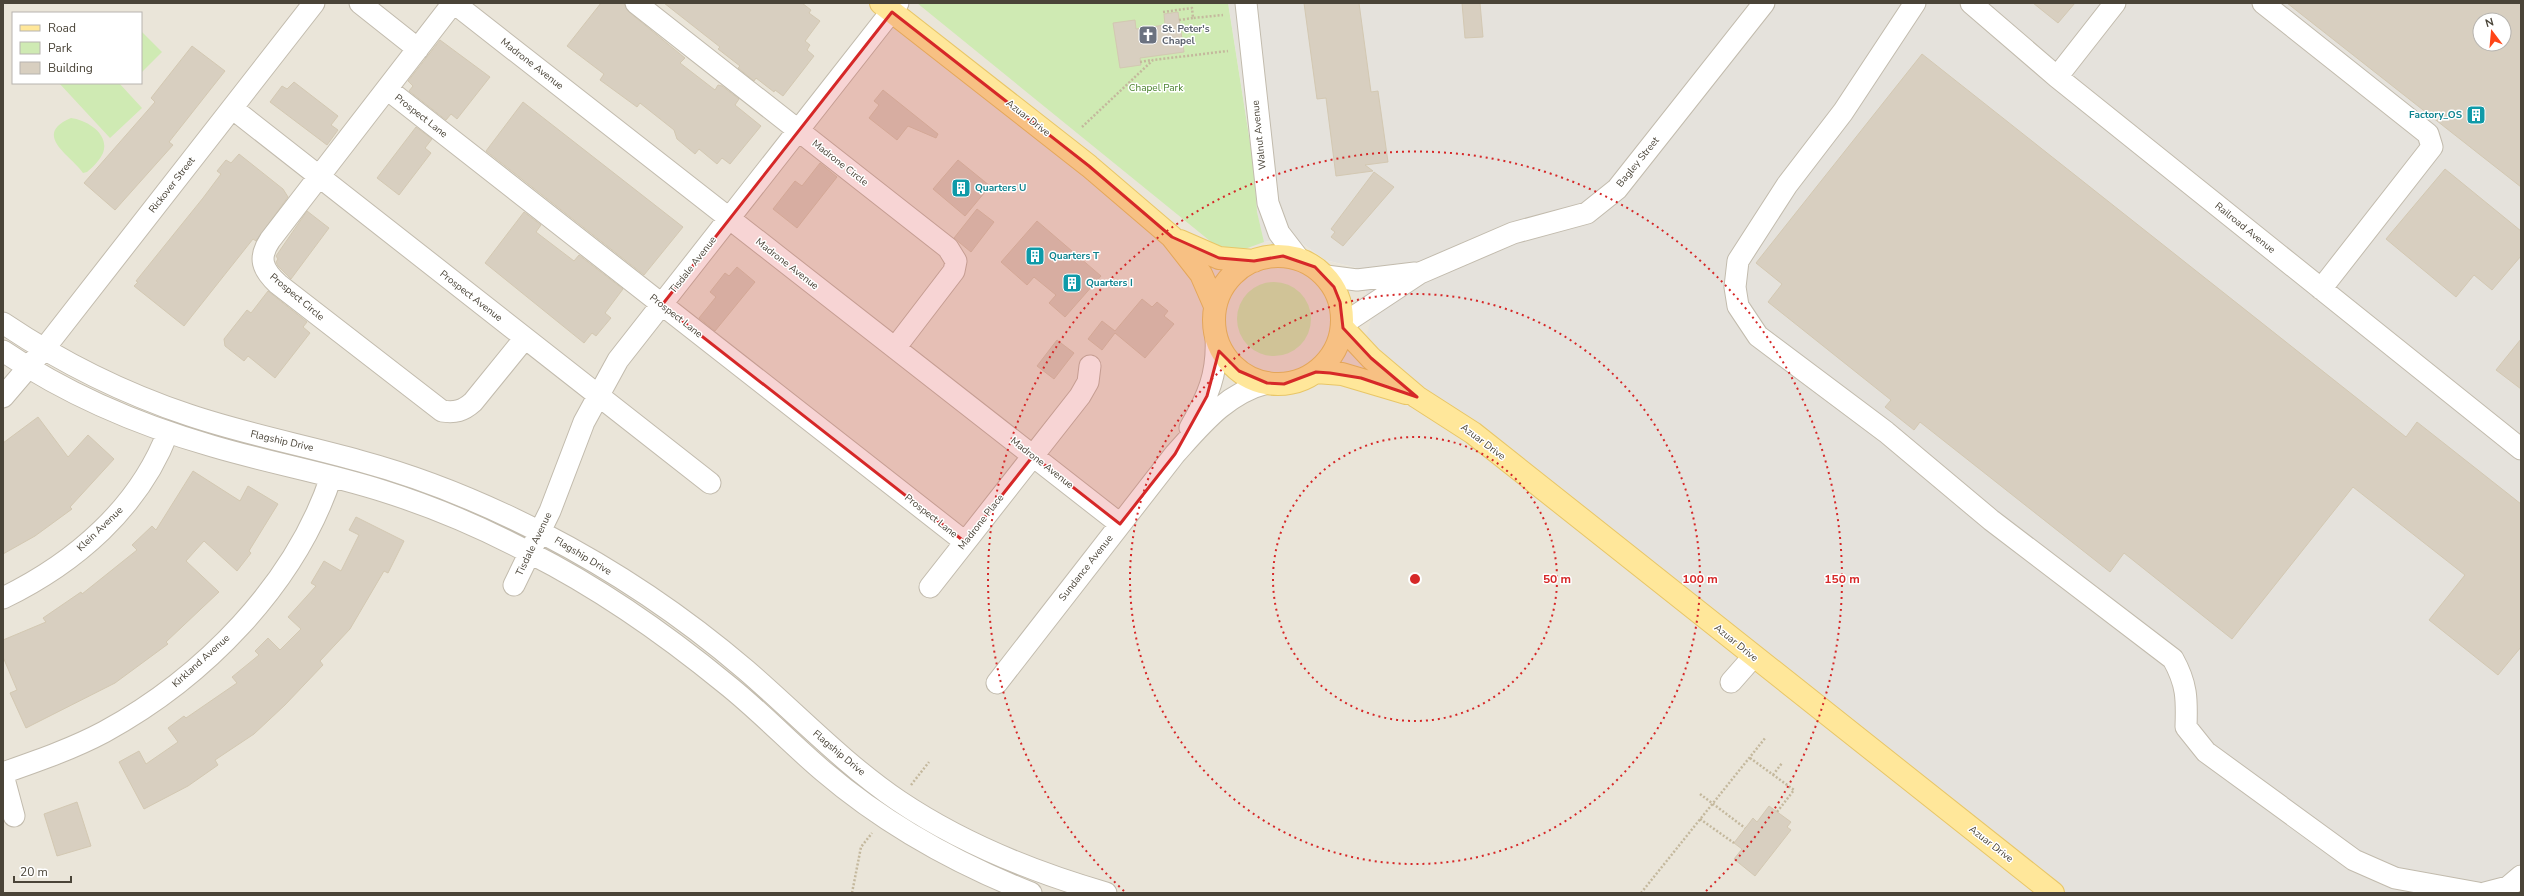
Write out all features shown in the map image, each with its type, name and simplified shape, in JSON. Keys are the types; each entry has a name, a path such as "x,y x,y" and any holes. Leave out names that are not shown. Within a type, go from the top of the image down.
{"main road":[{"name":"Azuar Drive","path":"890,6 1089,166 1172,237 1201,274 1215,306"},
{"name":"Azuar Drive","path":"1172,237 1219,258 1254,261"},
{"path":"1276,256 1299,259 1315,267 1326,276 1340,302 1343,326 1338,345 1328,361 1316,372 1301,380 1284,384 1267,383 1251,378 1239,371 1227,359 1216,337 1214,323 1215,306 1221,291 1229,278 1240,268 1254,261 1276,256"},
{"name":"Azuar Drive","path":"1343,326 1371,358 1417,397 1472,433 2053,893"},
{"name":"Azuar Drive","path":"1316,372 1342,374 1361,378 1417,397"}],"street":[{"name":"Rickover Street","path":"3,396 44,349 314,3"},
{"path":"360,3 418,49"},
{"name":"Prospect Circle","path":"454,3 270,240 262,258 269,276 442,411 453,413 464,410 473,402 524,338"},
{"name":"Madrone Avenue","path":"454,3 1120,524"},
{"name":"Madrone Circle","path":"636,3 948,248 953,254 956,261 954,271 895,348"},
{"name":"Walnut Avenue","path":"1246,3 1268,203 1279,233 1299,259"},
{"name":"Bagley Street","path":"1343,326 1420,273 1513,233 1587,213 1617,189 1764,3"},
{"path":"1915,3 1843,112 1788,185 1738,261 1735,287 1738,306 1758,336 1886,432 1991,520 2173,659 2183,678 2187,697 2186,727 2206,752 2354,860 2396,878 2478,893"},
{"name":"Railroad Avenue","path":"1971,3 2057,77 2521,450"},
{"path":"2057,77 2115,3"},
{"path":"2263,3 2428,134 2432,147 2321,289"},
{"name":"Tisdale Avenue","path":"514,585 541,532 598,395 618,360 798,130 890,6"},
{"name":"Prospect Lane","path":"386,89 965,542"},
{"name":"Prospect Avenue","path":"232,108 710,483"},
{"name":"Bagley Street","path":"1326,276 1357,280 1420,273"},
{"name":"Flagship Drive","path":"3,323 44,349 93,376 162,406 218,424 330,452 414,478 468,499 541,532 634,587 700,634 755,678 840,756 918,813 984,849 1012,861 1106,893"},
{"name":"Sundance Avenue","path":"1175,454 1207,396 1213,379 1216,364 1216,337"},
{"path":"3,351 76,393 168,432 242,455 331,477 406,499 478,528 531,553 610,599 669,639 730,687 825,773 884,818 974,869 1031,893"},
{"name":"Madrone Place","path":"930,587 1080,396 1088,382 1090,366"},
{"name":"Sundance Avenue","path":"997,682 1175,454 1201,426 1236,395 1250,388 1267,383"},
{"name":"Klein Avenue","path":"3,598 46,575 102,530 119,513 150,471 168,432"},
{"name":"Kirkland Avenue","path":"3,774 70,748 104,732 165,692 212,653 243,622 289,561 321,506 331,477"},
{"path":"1731,682 1753,657"},
{"path":"3,774 14,816"},
{"path":"2485,893 2508,887 2521,876"}],"path":[{"path":"1163,12 1192,8 1194,18"},
{"path":"1179,20 1223,15"},
{"path":"1140,62 1228,51"},
{"path":"1082,126 1153,60"},
{"path":"1641,893 1766,737"},
{"path":"1750,758 1794,790 1777,812"},
{"path":"1773,775 1782,763"},
{"path":"1700,794 1746,828"},
{"path":"1700,819 1734,843"},
{"path":"852,893 861,847"}],"highlighted area":[{"path":"892,12 1089,166 1172,237 1219,258 1254,261 1283,256 1315,267 1334,287 1340,302 1343,328 1371,358 1417,397 1361,378 1330,373 1316,372 1284,384 1267,383 1239,371 1219,351 1207,396 1175,454 1120,524 1033,456 965,542 662,305"}],"shaded area":[{"path":"3,3 1228,3 1265,242 1296,239 1325,260 1357,268 1373,313 1417,397 2053,893 3,893"},
{"path":"1228,3 2521,3 2521,893 2053,893 1753,657 1359,361 1373,313 1357,268 1325,260 1296,239 1264,242 1257,212 1254,168"}],"green space":[{"name":"Chapel Park","path":"917,3 1228,3 1254,168 1257,212 1264,242 1242,250 1215,245"},
{"path":"142,32 162,52 142,72"},
{"path":"60,84 120,84 142,108 110,138"},
{"path":"71,118 84,122 96,129 103,140 104,146 102,156 87,172 83,173 58,146 54,138 54,131"},
{"path":"1267,282 1281,282 1295,288 1305,298 1311,312 1311,326 1305,340 1295,350 1281,356 1267,356 1253,350 1243,340 1237,326 1237,312 1243,298 1253,288"}],"building":[{"path":"601,3 624,3 629,12 685,58 680,63 715,90 718,85 722,86 739,99 735,105 761,126 730,164 722,158 717,164 699,149 695,154 677,139 674,130 640,103 637,107 600,80 604,74 567,46"},
{"path":"664,3 802,3 811,10 809,13 820,21 805,41 810,45 807,50 814,56 783,96 775,90 774,92 756,78 754,81 738,68 740,66 718,49 720,47"},
{"path":"1304,3 1359,3 1371,92 1378,91 1388,162 1365,165 1373,171 1336,176 1326,98 1317,99"},
{"path":"1462,3 1480,3 1483,37 1465,38"},
{"path":"2033,3 2075,3 2058,23"},
{"name":"Factory_OS","path":"2287,3 2521,3 2521,187"},
{"name":"St. Peter's Chapel","path":"1178,12 1184,52 1140,58 1141,65 1120,68 1113,23 1135,20 1136,29 1165,25 1164,14"},
{"path":"440,40 490,77 457,119 451,114 446,120 409,91 413,86 408,81"},
{"path":"192,46 225,71 169,142 173,145 115,210 84,183 155,102 151,98"},
{"path":"1922,54 2406,437 2417,422 2521,504 2521,647 2498,675 2429,620 2465,575 2353,487 2232,639 2124,553 2110,572 1920,422 1914,430 1885,407 1891,400 1768,302 1782,284 1756,263"},
{"path":"294,82 338,116 331,125 338,130 327,145 270,102 282,86 287,89"},
{"path":"883,90 938,134 936,138 908,126 897,140 869,118 879,105 874,101"},
{"path":"523,102 683,227 644,275 486,151"},
{"path":"416,127 432,139 425,148 431,153 399,195 377,178"},
{"path":"239,154 283,189 288,197 256,241 253,239 184,326 134,286 138,282 136,281 221,174 217,171 226,160 231,163"},
{"name":"Quarters U","path":"958,160 990,186 965,216 933,189"},
{"path":"820,163 837,177 797,228 773,209 795,181 802,186"},
{"path":"2445,169 2521,231 2521,256 2492,290 2474,275 2456,297 2386,239"},
{"path":"1374,172 1394,187 1343,246 1331,237 1335,232 1331,229"},
{"path":"977,209 994,222 971,252 954,238"},
{"path":"307,211 329,228 291,279 278,266 276,262 278,259 276,256"},
{"path":"524,212 541,225 536,232 574,261 579,255 623,289 605,313 611,318 596,336 592,333 584,343 485,263"},
{"path":"1037,221 1101,276 1065,317 1049,303 1056,295 1034,277 1027,285 1001,262"},
{"path":"737,267 755,282 715,331 699,318 716,297 710,292 725,273 729,276"},
{"path":"268,291 307,322 303,327 310,333 275,378 248,356 244,361 225,346 224,339 247,310 251,313"},
{"path":"1142,299 1152,307 1157,302 1168,311 1164,316 1174,324 1145,358 1115,333 1102,350 1088,339 1102,321 1115,331"},
{"path":"2521,339 2521,389 2496,370"},
{"path":"1057,340 1074,353 1054,379 1037,366"},
{"path":"38,417 68,457 88,435 114,459 70,507 72,509 35,536 3,554 3,443"},
{"path":"193,471 240,501 248,486 278,504 249,551 251,553 237,571 204,541 186,561 219,592 166,642 168,644 115,683 26,728 10,693 17,690 3,657 3,640 46,622 43,618 81,592 82,594 137,550 132,545 152,526 156,530"},
{"path":"356,517 404,541 388,573 384,571 350,629 320,661 323,665 285,705 254,734 215,760 218,765 188,786 144,809 119,762 139,751 146,764 178,742 168,728 184,716 186,718 237,683 232,677 259,655 255,651 268,638 280,650 301,629 288,617 316,586 311,583 324,561 341,571 359,535 349,530"},
{"path":"77,802 91,846 57,856 44,814"},
{"path":"1769,806 1791,822 1787,827 1791,830 1755,876 1734,859 1742,849 1734,843 1753,818 1757,822"}],"place":[{"name":"St. Peter's Chapel","path":"1148,35"},
{"name":"Factory_OS","path":"2476,115"},
{"name":"Quarters U","path":"961,188"},
{"name":"Quarters T","path":"1035,256"},
{"name":"Quarters I","path":"1072,283"}]}
